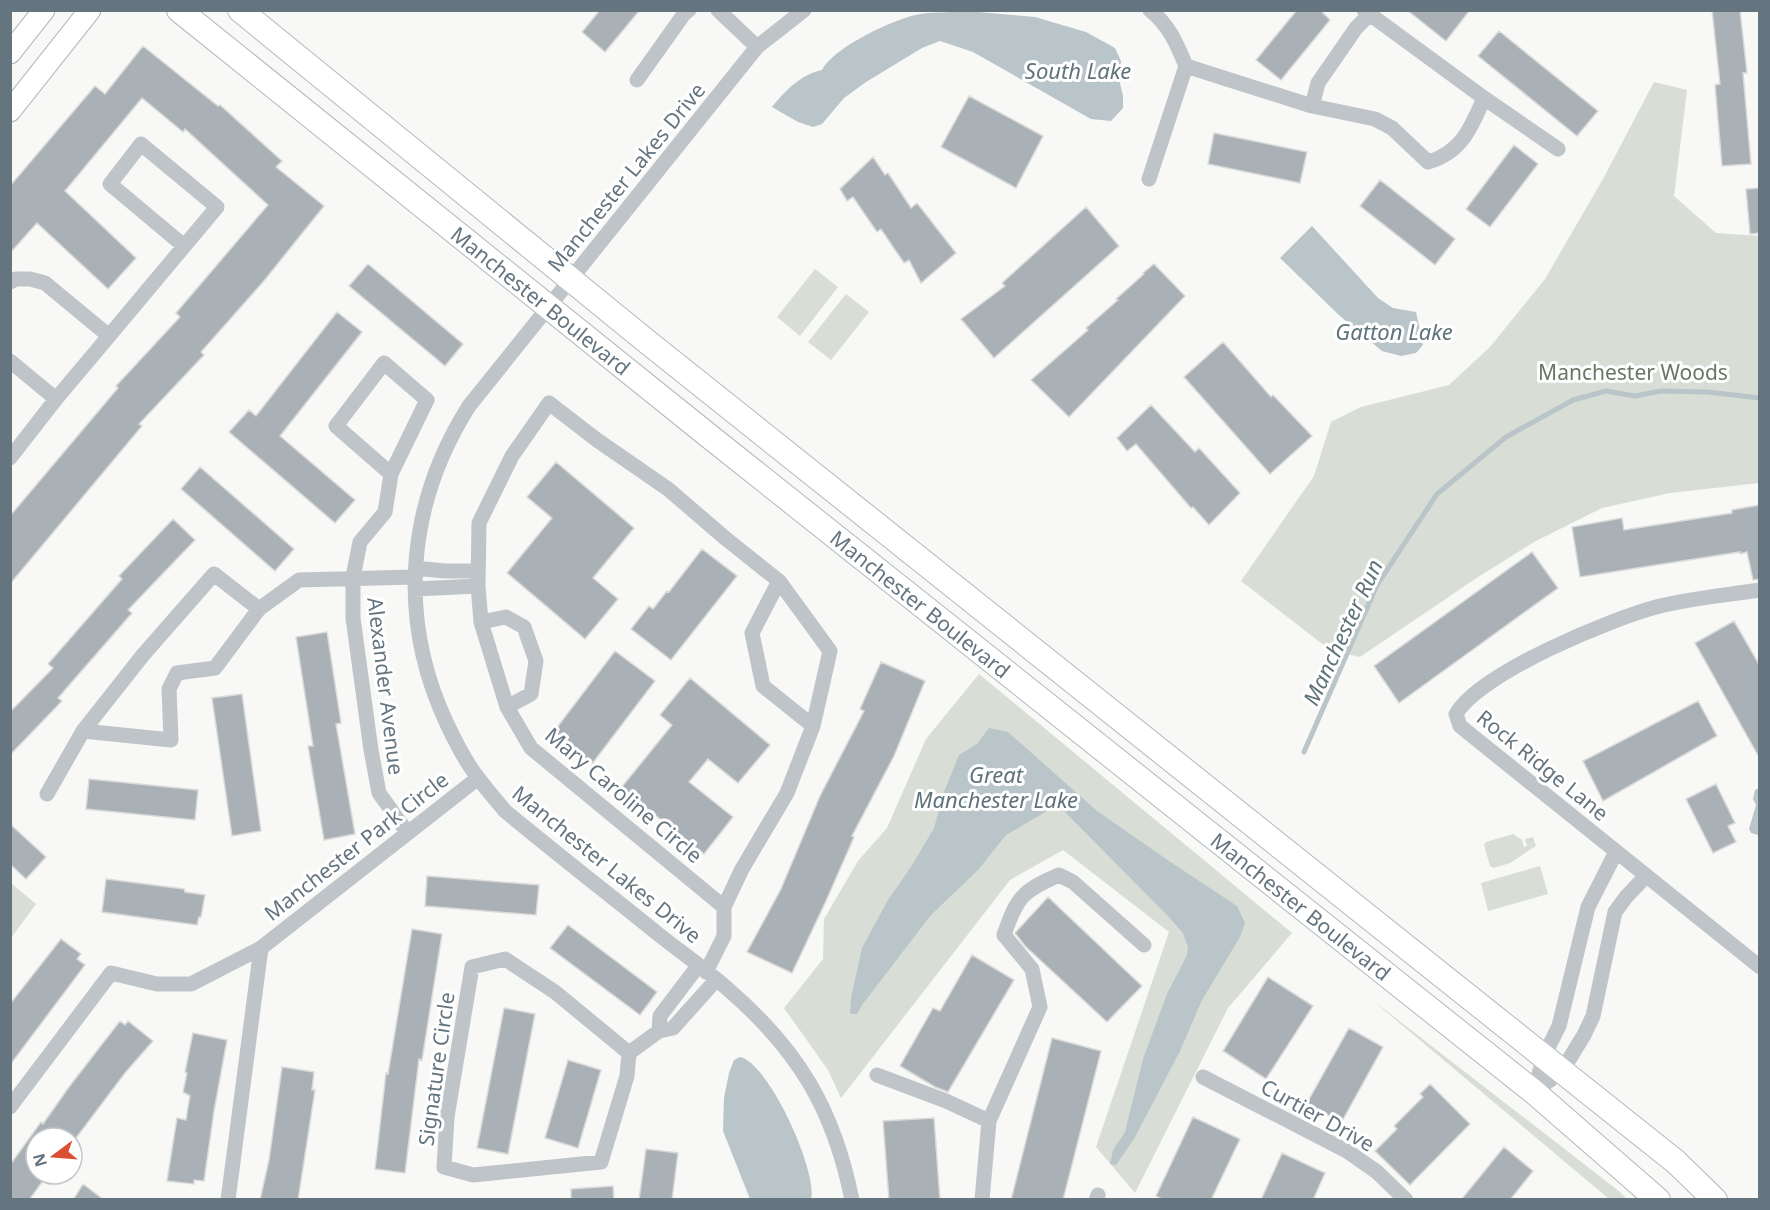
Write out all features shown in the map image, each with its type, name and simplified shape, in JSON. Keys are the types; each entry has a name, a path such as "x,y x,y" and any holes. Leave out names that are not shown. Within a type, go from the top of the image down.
{"main road":[{"name":"Manchester Boulevard","path":"179,10 1534,1092 1658,1200"},
{"name":"Manchester Boulevard","path":"240,10 570,279 1676,1162 1714,1200"}],"street":[{"path":"10,53 44,10"},
{"path":"10,111 90,10"},
{"path":"637,80 689,10"},
{"path":"718,10 757,48"},
{"name":"Manchester Lakes Drive","path":"804,10 757,48 469,406 441,455 423,509 415,578 418,633 426,669 438,705 450,731 478,778 505,811 707,973 768,1026 794,1058 827,1113 838,1144 852,1200"},
{"path":"1149,179 1186,66 1163,20 1150,10"},
{"path":"1312,106 1318,83 1366,13 1558,149"},
{"path":"1186,66 1312,106 1376,119 1392,128 1428,162 1443,158 1459,144 1475,119 1484,98"},
{"path":"10,458 56,399 217,207 141,144 110,184 184,246"},
{"path":"10,282 16,279 30,279 45,283 109,336"},
{"path":"10,361 56,399"},
{"name":"Alexander Avenue","path":"391,474 336,426 384,363 427,400 391,474 385,512 360,542 353,577 353,618 379,793 407,832"},
{"name":"Mary Caroline Circle","path":"707,973 724,936 724,907 742,869 787,793 813,726 830,651 779,581 724,538 668,489 597,440 549,403 512,456 479,523 478,578 481,622 507,706 531,748 724,907"},
{"path":"47,794 83,731 143,655 214,574 259,609"},
{"path":"83,731 171,740 169,689 177,673 215,668 259,609 299,580 353,577 478,578"},
{"path":"779,581 752,633 763,686 813,726"},
{"name":"Rock Ridge Lane","path":"1760,590 1660,606 1601,626 1551,647 1489,683 1462,704 1456,714 1460,726 1760,967"},
{"path":"481,622 506,617 524,627 536,660 531,694 507,706"},
{"name":"Manchester Park Circle","path":"10,1107 111,973 157,984 191,984 261,948 478,778"},
{"path":"1534,1092 1553,1063 1559,1026 1588,907 1616,852"},
{"path":"982,1200 989,1121 1040,1007 1032,969 1004,935 1015,905 1034,885 1059,874 1073,882 1144,945"},
{"path":"1534,1092 1553,1063 1584,1035 1593,1016 1615,912 1646,876"},
{"name":"Manchester Park Circle","path":"228,1200 261,948"},
{"name":"Signature Circle","path":"505,959 555,992 629,1053 627,1076 601,1162 473,1175 444,1167 447,1117 472,967 505,959"},
{"path":"659,1030 660,1016 707,973"},
{"path":"629,1053 659,1030 673,1028 707,973"},
{"path":"877,1075 946,1101 989,1121"},
{"name":"Curtier Drive","path":"1203,1077 1347,1151 1377,1172 1406,1200"}],"green space":[{"name":"Manchester Woods","path":"1654,82 1687,90 1674,196 1716,233 1759,236 1759,483 1670,493 1602,508 1534,542 1360,657 1330,650 1241,581 1314,476 1331,422 1361,407 1449,385 1490,347 1545,279 1603,179"},
{"path":"815,269 838,287 800,336 777,317"},
{"path":"846,294 869,312 831,360 808,342"},
{"path":"979,674 1292,933 1228,1008 1135,1193 1096,1147 1169,932 1063,850 1010,880 841,1098 828,1070 784,1008 823,959 824,919 858,861 887,828 926,739"},
{"path":"1513,834 1522,840 1524,847 1527,846 1525,839 1533,837 1536,846 1510,863 1494,868 1490,866 1484,845 1486,842"},
{"path":"1540,866 1548,894 1488,911 1481,883"},
{"path":"11,883 36,904 11,938"},
{"path":"1371,999 1620,1192 1627,1199 1609,1199"}],"water":[{"name":"South Lake","path":"967,11 1035,17 1086,32 1115,48 1121,61 1119,79 1123,108 1111,121 1091,119 973,52 940,41 922,48 866,82 844,98 822,124 813,127 798,122 772,107 794,84 822,70 837,53 875,30 918,14"},
{"name":"Gatton Lake","path":"1312,226 1378,298 1393,308 1416,312 1423,345 1416,353 1401,356 1382,351 1340,316 1280,258"},
{"name":"Great Manchester Lake","path":"989,728 1008,732 1097,811 1237,906 1245,923 1240,937 1202,1000 1180,1051 1134,1139 1116,1165 1110,1164 1113,1150 1125,1132 1143,1059 1167,994 1187,955 1188,947 1183,933 1168,916 1058,807 1006,835 978,870 931,915 857,1014 850,1014 851,998 862,948 888,900 934,828 944,792 959,755 977,744"},
{"path":"1759,788 1760,834 1758,835 1751,833 1749,829 1756,805 1753,799 1755,790"},
{"path":"740,1057 752,1064 764,1078 789,1120 807,1166 811,1199 750,1199 723,1131 724,1098 729,1073 734,1060"}],"building":[{"path":"600,10 640,10 605,52 582,32"},
{"path":"1297,10 1320,10 1330,20 1281,80 1256,60"},
{"path":"1407,10 1470,10 1446,41"},
{"path":"1712,10 1740,10 1747,73 1743,73 1751,164 1722,166 1715,85 1720,84"},
{"path":"1499,31 1598,111 1577,136 1478,56"},
{"path":"143,46 218,106 220,105 282,161 276,167 324,206 263,282 201,352 204,355 139,424 142,426 10,584 10,516 118,388 116,386 180,317 176,313 268,205 185,129 183,132 142,98 65,191 136,258 108,289 37,223 10,253 10,186 95,86 105,94"},
{"path":"969,96 1043,136 1016,188 941,147"},
{"path":"1214,133 1307,152 1300,183 1208,164"},
{"path":"1514,145 1538,164 1490,227 1466,209"},
{"path":"873,157 885,175 888,173 911,208 917,203 956,253 921,283 909,260 904,263 881,229 877,232 853,197 847,201 840,189"},
{"path":"1380,180 1455,239 1435,265 1360,206"},
{"path":"1760,188 1760,233 1750,234 1746,189"},
{"path":"1086,207 1119,246 994,358 961,319 1005,286 1002,283"},
{"path":"368,264 463,344 445,366 349,286"},
{"path":"1154,264 1185,296 1069,417 1031,380 1088,330 1086,328"},
{"path":"337,312 362,332 280,436 355,500 335,523 229,432 249,410 256,416"},
{"path":"1223,342 1271,397 1273,395 1312,436 1270,474 1184,377"},
{"path":"1151,405 1195,452 1199,448 1240,493 1209,525 1193,507 1191,508 1136,444 1127,451 1117,438"},
{"path":"556,462 634,528 593,578 618,599 585,639 507,573 552,518 527,497"},
{"path":"200,467 294,549 275,571 181,489"},
{"path":"1760,505 1760,579 1753,580 1747,552 1580,577 1572,527 1622,518 1624,530 1732,513 1732,510"},
{"path":"173,519 195,540 128,610 132,613 58,698 62,701 10,755 10,712 53,668 48,664 122,579 119,576"},
{"path":"702,549 737,576 671,660 631,629 649,606 653,609 667,591 669,592"},
{"path":"1532,552 1558,588 1399,703 1374,666"},
{"path":"1734,621 1760,666 1760,759 1695,643"},
{"path":"327,632 341,723 336,724 355,834 324,840 308,746 313,746 296,637"},
{"path":"615,651 655,681 592,764 552,734"},
{"path":"881,662 925,681 894,756 852,836 854,837 826,901 792,973 747,952 781,889 820,796 864,711 860,709"},
{"path":"690,678 770,745 738,783 708,759 689,782 733,817 704,854 621,788 672,725 660,715"},
{"path":"242,694 261,831 232,836 212,698"},
{"path":"1698,701 1717,736 1603,801 1583,761"},
{"path":"89,779 198,790 195,820 86,809"},
{"path":"1716,784 1735,823 1728,826 1736,842 1713,853 1686,799"},
{"path":"10,824 46,857 26,879 10,864"},
{"path":"427,876 539,885 536,915 425,906"},
{"path":"106,879 184,889 185,892 205,895 201,917 197,925 102,912"},
{"path":"1048,897 1142,986 1107,1022 1025,946 1015,933"},
{"path":"568,925 657,992 640,1015 550,948"},
{"path":"412,929 442,934 422,1060 419,1059 405,1173 375,1169 386,1073 388,1074"},
{"path":"61,939 81,954 77,959 85,965 10,1065 10,1004"},
{"path":"972,955 1014,980 948,1092 900,1066 933,1008 940,1011"},
{"path":"1268,977 1313,1006 1266,1079 1223,1051"},
{"path":"504,1008 535,1014 508,1154 477,1148"},
{"path":"120,1021 125,1025 128,1021 153,1041 125,1073 84,1127 38,1126 41,1122 43,1124"},
{"path":"1349,1028 1383,1047 1341,1123 1307,1103"},
{"path":"193,1033 227,1040 204,1181 194,1180 194,1184 167,1181 177,1118 186,1120 190,1096 183,1092"},
{"path":"1052,1038 1101,1051 1063,1200 1011,1200"},
{"path":"568,1060 601,1070 578,1148 545,1138"},
{"path":"282,1067 314,1072 312,1090 315,1090 298,1200 260,1200 269,1160"},
{"path":"1430,1084 1470,1124 1410,1185 1375,1151 1397,1129 1394,1126 1423,1097 1420,1094"},
{"path":"1193,1117 1240,1139 1211,1200 1164,1200 1156,1196"},
{"path":"934,1118 940,1200 889,1200 883,1121"},
{"path":"24,1146 24,1186 39,1186 29,1200 10,1200 10,1165"},
{"path":"1504,1147 1533,1171 1510,1200 1461,1200"},
{"path":"646,1149 678,1153 672,1200 639,1200"},
{"path":"1282,1153 1325,1173 1313,1200 1261,1200"},
{"path":"84,1185 104,1200 73,1200"},
{"path":"613,1186 614,1200 571,1200 571,1189"}],"waterway":[{"name":"Manchester Run","path":"1304,752 1377,585 1437,494 1506,437 1573,400 1606,391 1635,396 1661,391 1707,392 1760,398"}]}
